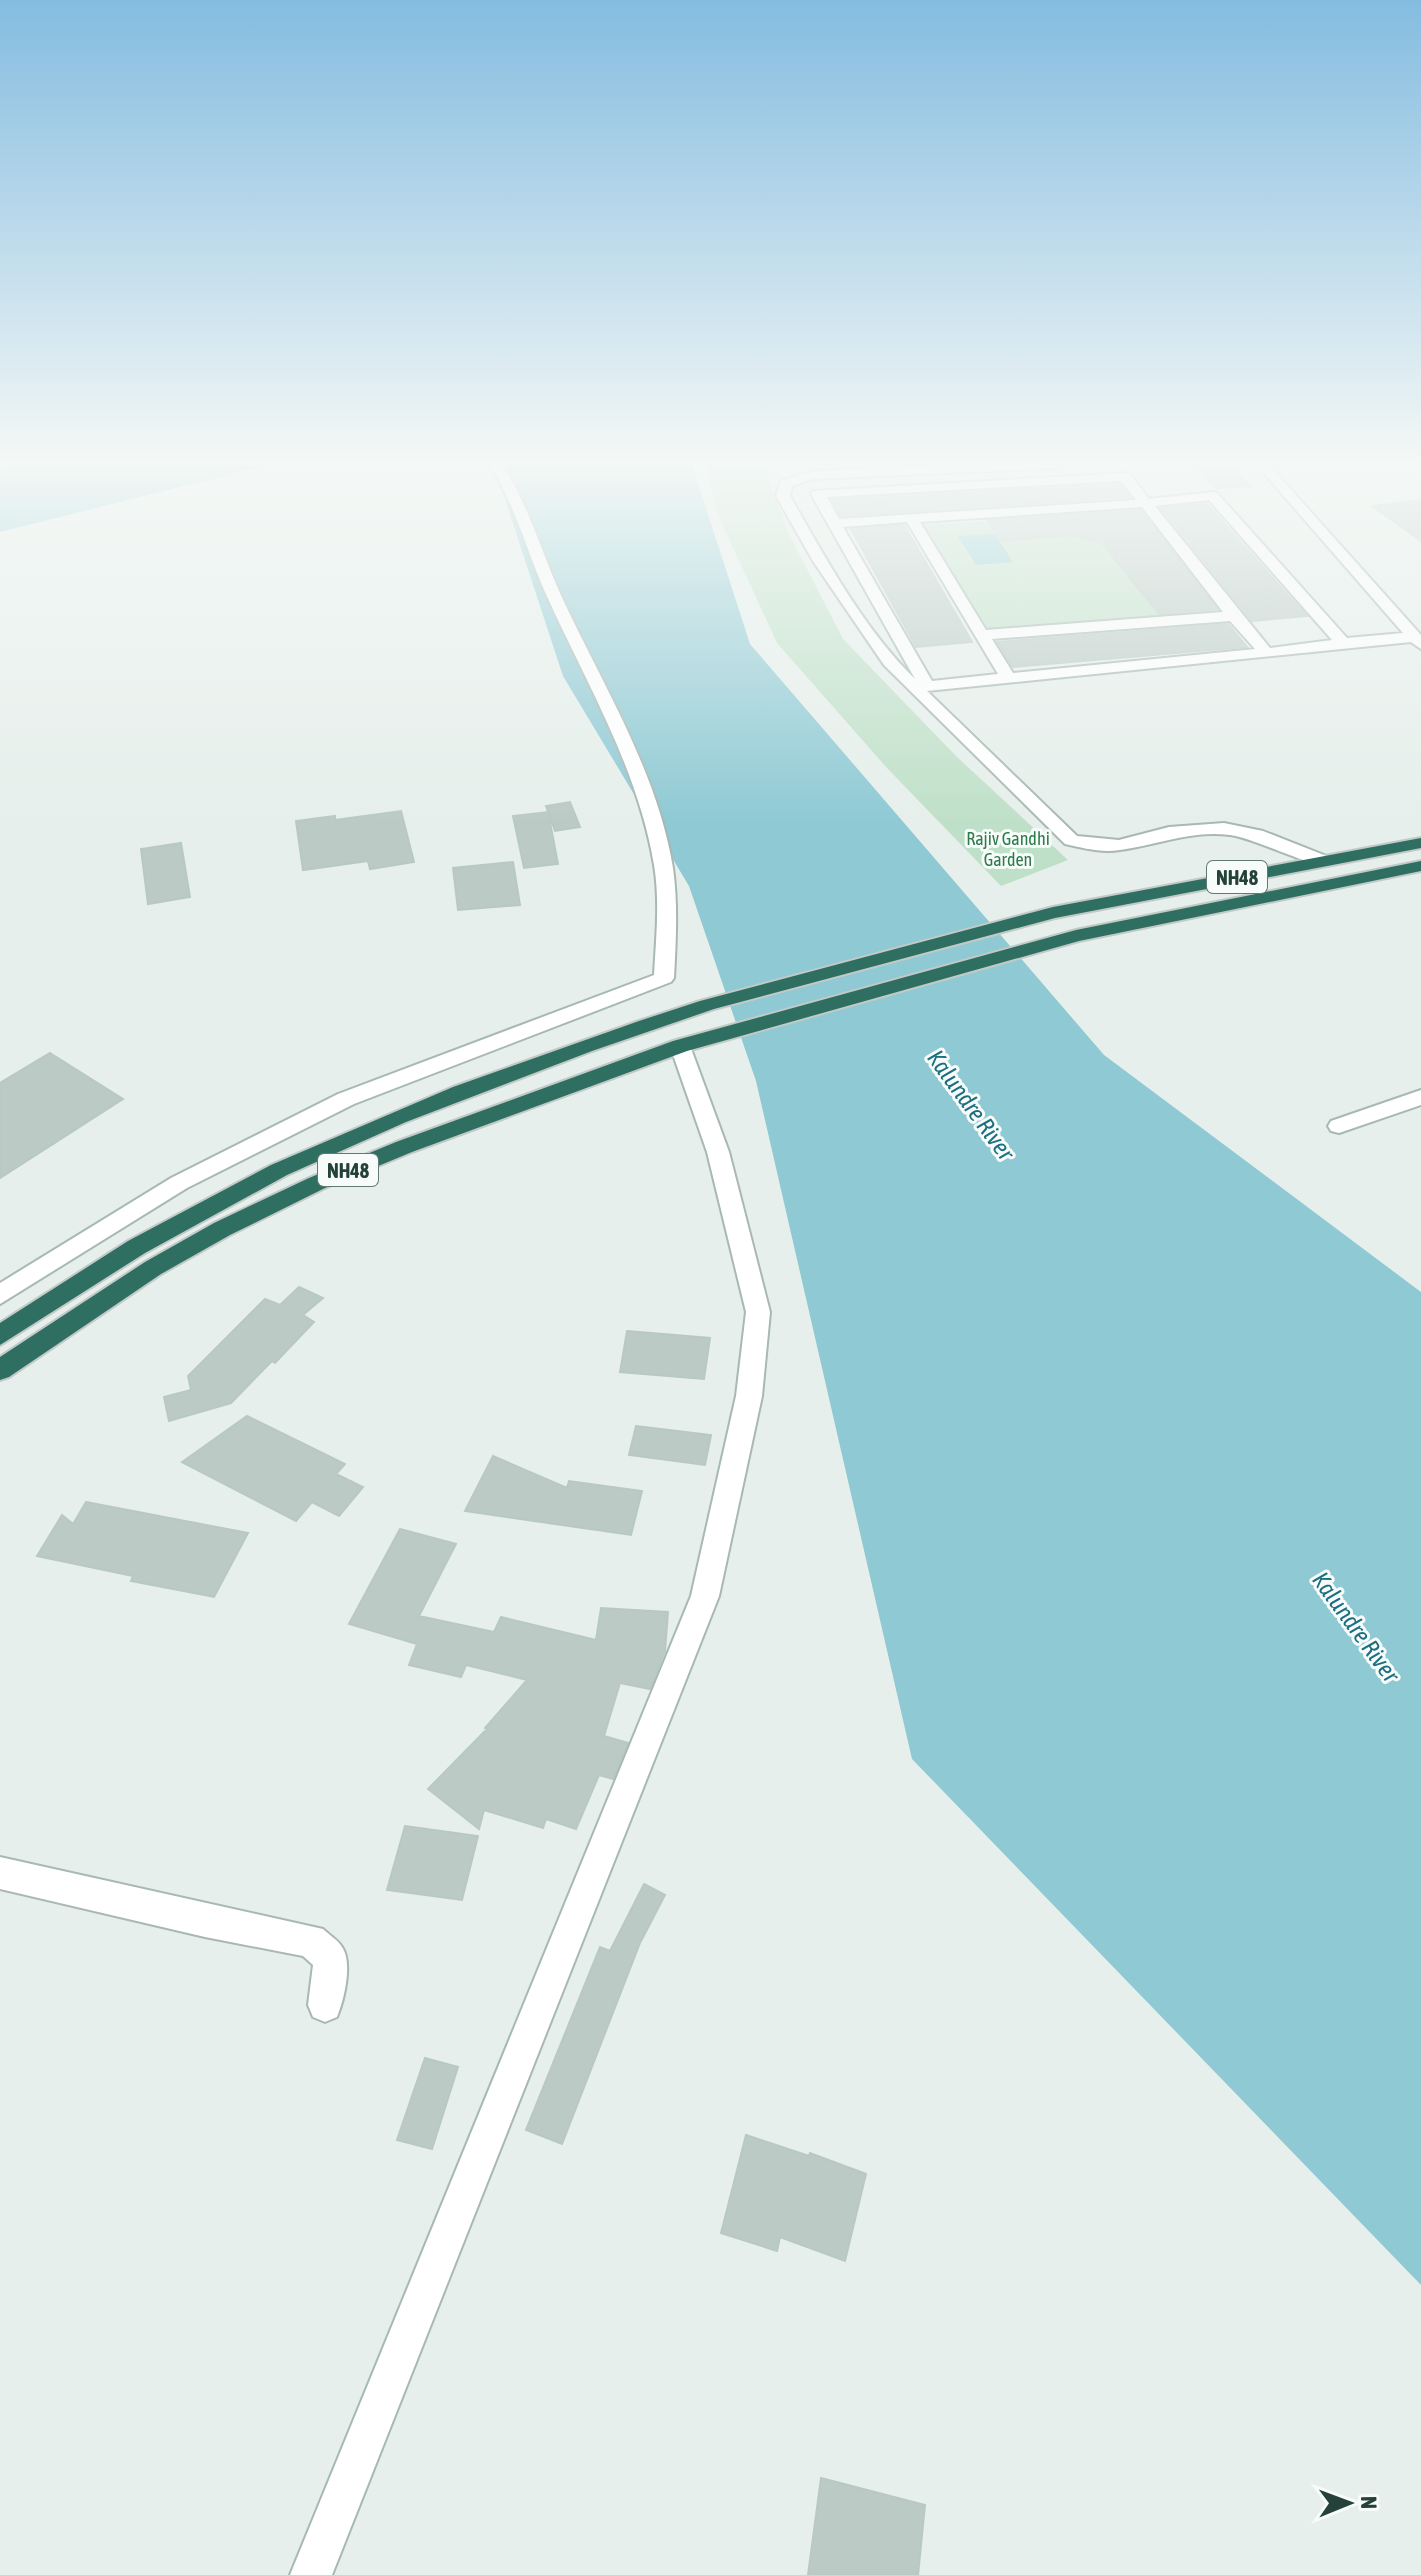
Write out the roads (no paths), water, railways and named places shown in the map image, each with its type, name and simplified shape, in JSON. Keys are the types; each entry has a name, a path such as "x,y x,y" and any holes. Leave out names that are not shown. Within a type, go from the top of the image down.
{"highway":[{"name":"NH48","path":"0,1336 138,1245 224,1197 306,1158 455,1095 707,1005 1053,913 1421,843"},
{"name":"NH48","path":"0,1370 153,1268 222,1229 317,1183 431,1136 680,1046 1076,936 1421,866"}],"street":[{"path":"0,1295 179,1183 346,1099 664,978 667,919 661,853 636,769 549,584"},
{"path":"836,584 889,662 1071,840 1103,848 1119,847 1182,830 1238,830 1261,833 1323,861"},
{"path":"870,584 927,686 1343,643 1417,640"},
{"path":"950,584 1008,678"},
{"path":"1209,584 1266,653"},
{"path":"1291,584 1343,643"},
{"path":"1368,584 1417,640"},
{"path":"980,635 1234,616"},
{"path":"311,2575 705,1596 749,1396 758,1312 718,1152 680,1046"},
{"path":"1339,1126 1421,1097"},
{"path":"0,1873 205,1921 311,1941 330,1958 325,2005"}],"water":[{"name":"Kalundre River","path":"533,584 731,584 750,644 1104,1055 1421,1292 1421,2285 912,1759 756,1081 689,886 563,676"}],"park label":[{"name":"Rajiv Gandhi Garden","path":"1008,848"}]}
